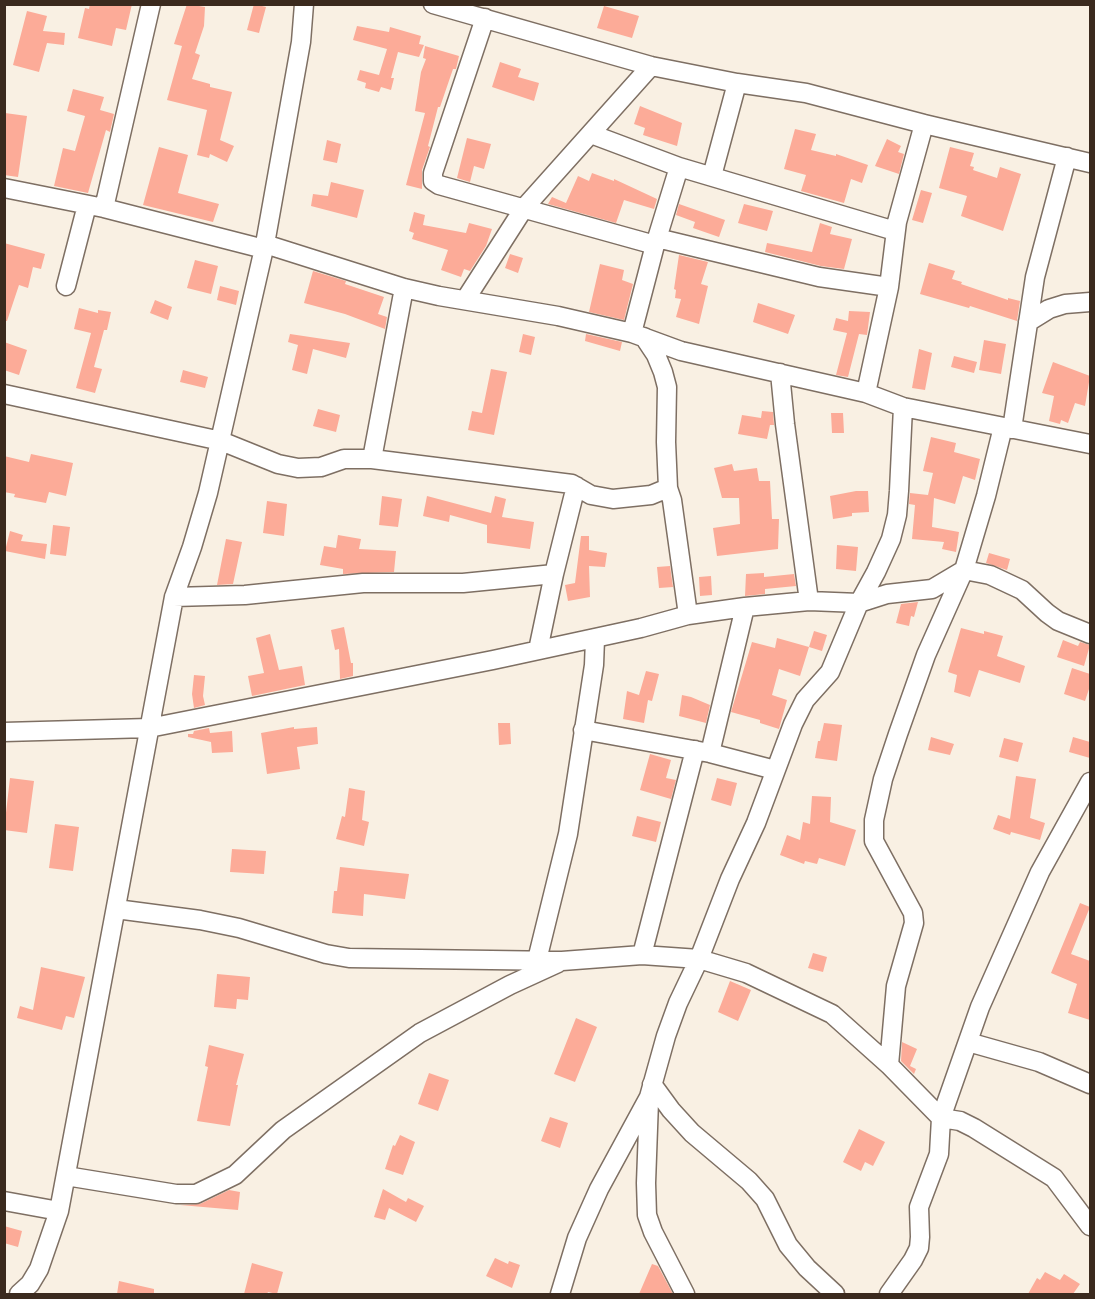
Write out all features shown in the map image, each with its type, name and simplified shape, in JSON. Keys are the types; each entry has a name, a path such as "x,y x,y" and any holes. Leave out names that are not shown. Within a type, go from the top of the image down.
{"street":[{"path":"66,286 95,207 150,4"},
{"path":"19,1294 30,1284 39,1269 59,1211 174,597 204,510 265,246 301,42 304,4"},
{"path":"434,4 651,66 814,95 924,124 1090,163"},
{"path":"485,18 433,173 434,181 439,185 656,242 819,277 889,287"},
{"path":"465,300 524,208 651,66"},
{"path":"712,176 737,83"},
{"path":"866,393 889,287 895,231 924,124"},
{"path":"591,134 679,166 895,231"},
{"path":"889,1065 896,986 914,923 913,913 874,841 874,820 883,779 898,734 926,655 964,570 1008,428 1041,249 1067,157"},
{"path":"679,166 656,242 638,335 660,363 667,387 668,488 672,500 688,615"},
{"path":"4,188 265,246 404,288 558,316 638,335 681,351 866,393 903,407 1090,444"},
{"path":"372,459 404,288"},
{"path":"1028,322 1049,309 1065,304 1090,302"},
{"path":"780,373 809,601"},
{"path":"4,394 221,441 278,464 298,468 321,467 344,459 372,459 576,486 591,495 612,499 651,495 668,488"},
{"path":"560,1294 581,1228 650,1090 666,1036 730,879 756,824 793,724 805,700 830,672 859,603 891,539 897,515 903,407"},
{"path":"538,650 576,486"},
{"path":"4,732 149,728 595,639 688,615 809,601 859,603 886,594 932,589 964,570 990,575 1022,590 1047,614 1090,634"},
{"path":"174,597 245,595 363,584 464,583 554,574"},
{"path":"642,955 745,607"},
{"path":"537,960 568,834 594,665 595,639"},
{"path":"583,730 703,752 775,770"},
{"path":"889,1294 919,1248 919,1207 939,1154 941,1118 980,1008 1040,872 1090,782"},
{"path":"116,909 200,920 239,928 326,954 349,958 562,961 642,955 699,959 746,972 832,1014 889,1065 941,1118 960,1121 974,1128 1046,1172 1063,1188 1090,1226"},
{"path":"66,1176 176,1194 196,1194 235,1175 283,1130 420,1033 510,985 562,961"},
{"path":"968,1042 1039,1062 1090,1084"},
{"path":"650,1090 645,1183 647,1215 653,1232 685,1294"},
{"path":"650,1090 692,1133 749,1180 765,1199 788,1245 807,1268 835,1294"},
{"path":"4,1201 59,1211"}],"building":[{"path":"90,4 132,4 126,30 116,28 112,46 78,38 85,8 89,9"},
{"path":"187,4 205,7 204,26 195,53 200,55 192,79 210,84 210,87 232,92 220,140 234,146 227,162 210,154 209,158 197,155 207,110 167,100 182,46 174,44"},
{"path":"254,4 266,7 259,33 247,30"},
{"path":"604,6 639,16 632,38 597,28"},
{"path":"27,11 47,16 43,31 65,33 64,45 47,43 39,72 13,65"},
{"path":"357,26 389,32 390,27 421,36 419,44 424,45 419,57 398,52 391,78 394,78 391,90 381,87 379,92 365,88 366,83 357,80 360,70 379,75 387,49 353,40"},
{"path":"425,46 459,56 456,69 453,69 440,107 438,107 428,146 430,147 422,170 422,189 406,185 425,113 415,111 421,72 426,59 423,58"},
{"path":"500,62 521,69 518,77 539,83 534,101 492,87"},
{"path":"73,89 104,97 100,110 114,114 110,132 106,130 88,193 54,186 63,148 75,151 85,116 67,111"},
{"path":"640,106 682,123 677,146 643,135 645,128 634,124"},
{"path":"5,113 27,116 18,177 4,175"},
{"path":"795,129 816,134 811,150 836,156 836,154 868,165 862,183 851,179 844,203 801,191 806,175 784,169"},
{"path":"467,138 491,144 484,169 474,166 470,182 457,178"},
{"path":"887,139 901,146 898,152 904,154 899,174 875,166"},
{"path":"327,140 341,144 337,163 323,160"},
{"path":"159,147 188,155 178,193 219,204 213,222 143,205"},
{"path":"950,147 974,153 970,166 974,167 973,170 997,178 1000,167 1021,174 1003,231 961,216 967,196 939,188"},
{"path":"592,173 614,181 614,179 657,199 654,209 624,200 616,223 548,204 552,197 566,203 578,176 589,181"},
{"path":"331,182 364,190 357,218 311,206 313,194 328,196"},
{"path":"921,190 932,193 923,223 912,220"},
{"path":"679,204 725,220 719,237 693,228 695,222 676,215"},
{"path":"744,204 773,211 767,231 738,223"},
{"path":"414,212 425,215 423,225 466,233 469,223 492,229 486,246 470,271 464,269 461,277 441,270 448,250 412,239 414,233 409,231"},
{"path":"820,223 832,227 830,234 852,239 844,269 821,266 765,252 767,243 812,252"},
{"path":"4,243 45,254 41,269 33,267 28,288 19,285 7,321 4,321"},
{"path":"510,254 523,258 518,273 505,268"},
{"path":"679,255 708,262 701,284 708,286 699,324 676,317 681,299 675,298 676,290 674,289"},
{"path":"195,260 218,266 211,294 187,288"},
{"path":"929,263 955,271 952,279 962,282 961,284 1008,300 1008,298 1020,301 1017,321 970,306 969,308 920,294"},
{"path":"600,264 624,270 622,280 633,284 624,320 589,312"},
{"path":"313,271 346,281 345,284 384,297 378,314 387,317 385,329 345,314 304,303"},
{"path":"220,286 239,291 236,305 217,300"},
{"path":"155,300 172,307 168,320 150,313"},
{"path":"758,303 795,315 788,334 753,322"},
{"path":"79,308 98,313 98,310 111,312 94,367 102,369 95,393 76,388 91,333 74,329"},
{"path":"849,311 870,312 867,335 859,334 848,377 836,375 847,333 833,330 836,318 848,321"},
{"path":"290,334 350,343 346,358 313,349 307,374 292,370 298,345 288,342"},
{"path":"523,334 535,337 531,355 519,352"},
{"path":"586,334 622,342 620,351 585,341"},
{"path":"984,340 1006,344 1001,374 979,370"},
{"path":"4,342 27,350 19,375 4,370"},
{"path":"919,349 932,353 925,390 912,388"},
{"path":"954,356 977,362 974,373 951,367"},
{"path":"1053,362 1090,376 1085,406 1075,403 1068,423 1061,420 1060,424 1049,421 1054,396 1042,393"},
{"path":"491,369 507,372 494,435 468,430 472,411 482,413"},
{"path":"183,370 208,377 205,388 180,382"},
{"path":"318,409 340,415 336,432 313,426"},
{"path":"762,411 773,412 774,425 770,425 767,439 738,434 742,415 761,418"},
{"path":"831,413 843,413 844,433 832,433"},
{"path":"931,437 956,443 954,452 980,459 975,480 963,476 955,504 934,498 932,527 959,532 956,552 942,549 944,542 912,539 915,505 909,504 910,493 928,495 933,473 923,471"},
{"path":"31,454 73,463 66,496 49,492 46,503 14,497 15,494 4,492 4,456 29,462"},
{"path":"732,464 734,471 757,468 759,481 770,481 772,519 779,519 778,549 717,556 713,528 740,524 739,498 722,498 714,468"},
{"path":"868,491 869,512 852,513 852,516 833,519 830,496"},
{"path":"382,496 402,499 398,527 379,525"},
{"path":"427,496 491,513 495,496 506,499 502,517 534,522 530,549 487,543 487,525 450,515 449,522 423,516"},
{"path":"267,501 287,504 284,536 263,533"},
{"path":"53,525 70,527 66,556 50,554"},
{"path":"10,531 23,535 21,541 47,544 45,559 5,551"},
{"path":"338,535 361,539 359,549 396,551 394,572 343,574 343,569 320,565 324,546 336,548"},
{"path":"581,536 589,536 589,550 607,553 605,567 589,566 590,597 568,601 565,585 575,583"},
{"path":"226,539 242,542 233,584 217,585"},
{"path":"837,545 858,547 856,571 836,569"},
{"path":"989,553 1010,559 1007,570 986,563"},
{"path":"670,566 673,587 659,588 657,567"},
{"path":"764,573 764,577 794,574 796,586 765,589 765,594 745,596 746,574"},
{"path":"711,576 712,595 700,596 699,577"},
{"path":"918,602 909,626 896,623 901,604"},
{"path":"344,627 351,663 353,663 353,676 340,679 339,649 335,650 331,630"},
{"path":"961,628 1003,636 997,656 1025,666 1020,683 979,670 970,697 954,692 957,675 948,672"},
{"path":"814,631 827,635 822,651 809,647"},
{"path":"270,634 279,670 302,666 305,685 252,696 248,676 264,673 256,638"},
{"path":"777,638 809,647 800,676 779,669 772,695 787,700 779,729 760,723 760,720 731,712 752,642 775,648"},
{"path":"1063,640 1078,646 1080,642 1090,645 1084,666 1057,657"},
{"path":"1072,668 1090,674 1090,686 1085,701 1064,694"},
{"path":"646,671 659,674 652,701 648,700 644,723 623,719 627,691 639,695"},
{"path":"194,675 205,676 203,696 205,705 194,708 192,694"},
{"path":"682,695 710,705 706,723 679,716"},
{"path":"498,723 510,723 511,744 499,745"},
{"path":"824,723 842,725 837,761 815,758"},
{"path":"294,727 294,729 317,727 318,744 297,747 300,769 267,774 261,733"},
{"path":"209,728 210,733 232,731 233,752 212,753 211,742 188,737 188,734 193,734 194,731"},
{"path":"931,737 954,744 950,755 928,750"},
{"path":"1073,737 1090,742 1090,758 1069,752"},
{"path":"1004,738 1023,743 1018,762 999,757"},
{"path":"650,754 671,760 666,778 676,780 671,799 640,790"},
{"path":"1016,776 1036,779 1030,818 1045,823 1040,840 1011,832 1010,835 993,829 998,815 1010,819"},
{"path":"10,778 34,781 27,833 4,830"},
{"path":"717,778 737,783 731,806 711,800"},
{"path":"349,788 365,791 362,820 369,822 364,846 336,839 342,816 345,817"},
{"path":"812,796 831,797 830,822 856,830 845,866 819,858 817,864 805,861 804,864 780,855 787,835 800,840 803,822 810,824"},
{"path":"637,816 661,822 656,842 632,836"},
{"path":"55,824 79,827 73,871 49,868"},
{"path":"232,849 266,851 264,874 230,872"},
{"path":"340,867 409,874 405,899 364,894 363,916 332,913"},
{"path":"1080,903 1090,907 1071,954 1090,961 1090,1020 1068,1013 1077,984 1051,973"},
{"path":"813,953 827,957 823,972 808,968"},
{"path":"41,967 85,977 74,1018 66,1016 62,1030 17,1018 20,1006 33,1010"},
{"path":"217,974 250,977 248,1000 237,999 236,1009 214,1007"},
{"path":"730,981 751,990 738,1021 718,1012"},
{"path":"576,1018 597,1027 575,1082 554,1074"},
{"path":"902,1042 917,1049 910,1066 916,1069 914,1074 901,1061"},
{"path":"209,1045 244,1054 236,1085 238,1085 230,1126 197,1121 208,1067 205,1066"},
{"path":"429,1073 449,1080 438,1111 418,1104"},
{"path":"550,1117 568,1123 560,1148 541,1141"},
{"path":"859,1129 885,1142 873,1166 865,1162 861,1171 843,1162"},
{"path":"400,1135 415,1142 403,1175 385,1169 393,1145 395,1146"},
{"path":"383,1189 406,1202 408,1198 424,1206 416,1222 389,1208 385,1220 374,1217"},
{"path":"229,1190 240,1192 238,1210 180,1205 200,1204"},
{"path":"4,1226 22,1231 18,1247 4,1243"},
{"path":"495,1258 508,1264 509,1261 520,1265 512,1288 486,1276"},
{"path":"252,1263 283,1272 277,1294 268,1292 267,1294 244,1294"},
{"path":"652,1264 658,1266 673,1294 639,1294"},
{"path":"1045,1272 1060,1280 1064,1274 1080,1284 1073,1294 1028,1294 1037,1278 1040,1280"},
{"path":"119,1281 154,1289 154,1294 117,1294"}]}
